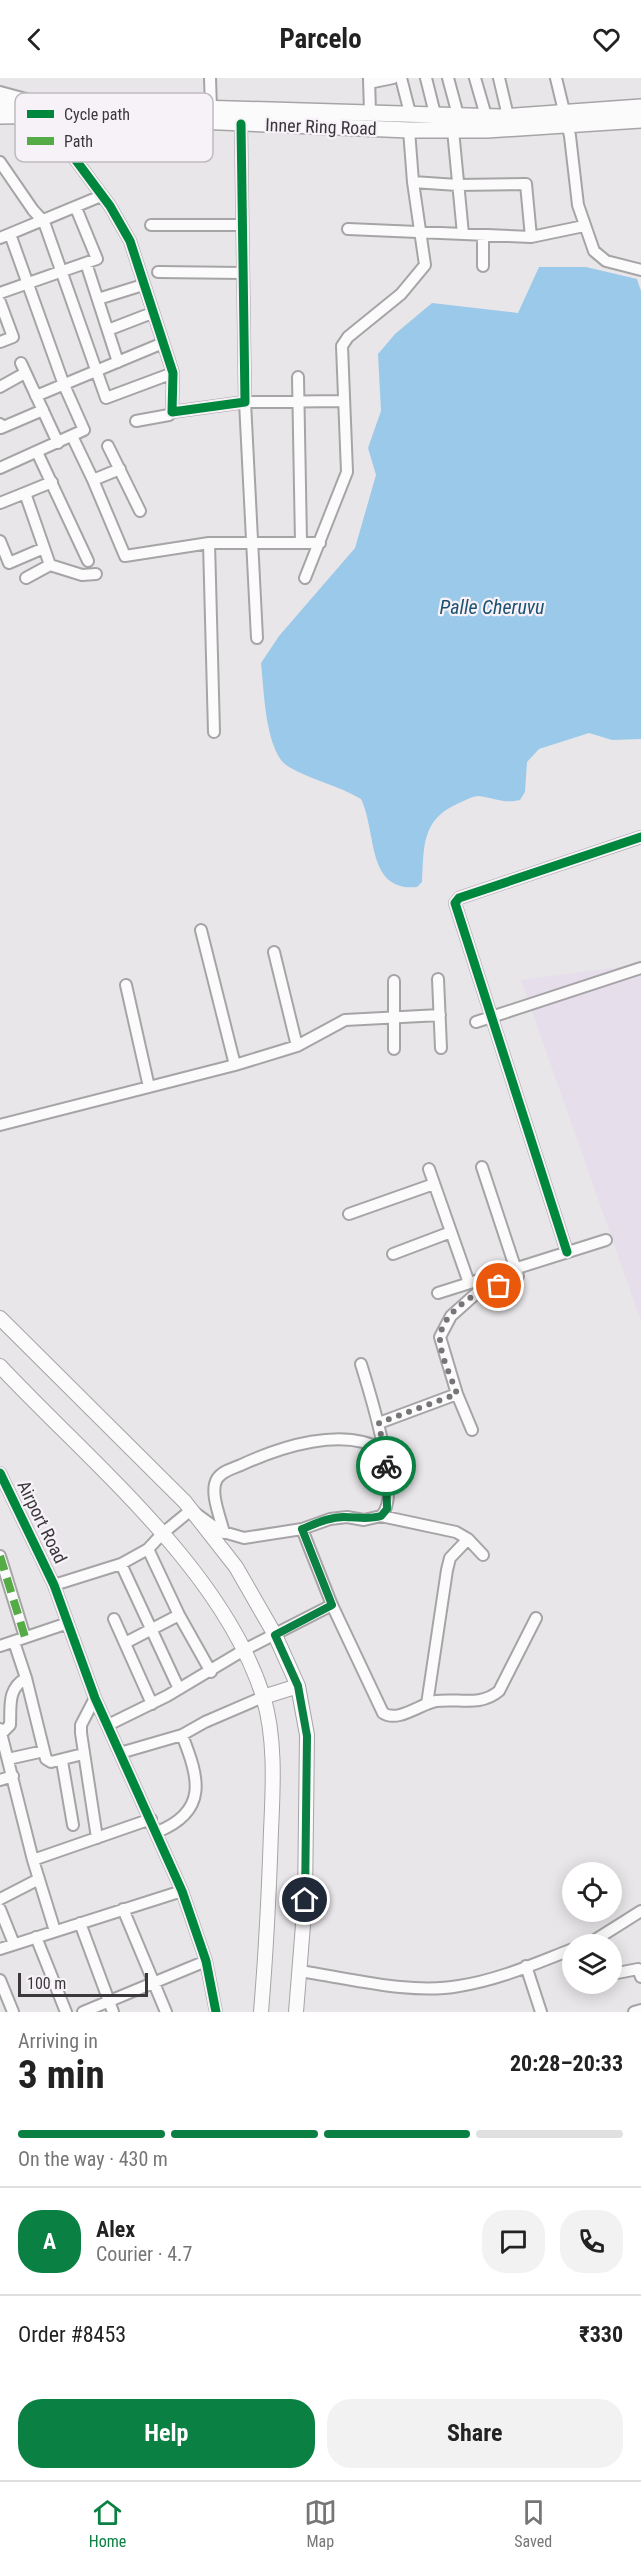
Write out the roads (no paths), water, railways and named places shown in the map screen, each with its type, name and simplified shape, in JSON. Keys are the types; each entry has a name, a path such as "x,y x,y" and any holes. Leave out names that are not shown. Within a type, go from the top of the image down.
{"highway":[{"name":"Inner Ring Road","path":"0,102 15,104"},
{"name":"Inner Ring Road","path":"213,122 453,130 566,120 641,107"},
{"name":"Inner Ring Road","path":"213,108 508,116 566,120 641,120"},
{"name":"Inner Ring Road","path":"0,116 15,114"}],"main road":[{"path":"0,1318 191,1510 236,1567 275,1635 298,1686 307,1736 305,1900 296,2012"},
{"path":"0,1366 163,1533 210,1591 244,1650 263,1697 273,1785 269,1915 261,2012"},
{"path":"263,1697 298,1686"}],"street":[{"path":"210,78 210,93"},
{"path":"370,112 369,80 393,78"},
{"path":"401,78 410,114"},
{"path":"426,78 435,114"},
{"path":"448,78 459,115"},
{"path":"475,78 486,116"},
{"path":"499,78 508,116"},
{"path":"556,78 566,120 578,205 594,251 606,261 641,270"},
{"path":"0,92 15,97"},
{"path":"241,124 245,402 257,638"},
{"path":"305,578 347,472 342,346 348,337 401,294 425,265 413,182 410,130"},
{"path":"453,130 462,234"},
{"path":"0,162 44,222 106,398 172,373"},
{"path":"77,162 130,241 172,373 172,412"},
{"path":"413,182 457,185 526,184 531,237"},
{"path":"0,468 83,431 84,427 64,385 29,283 5,236 44,222 101,196"},
{"path":"0,293 97,259 76,208"},
{"path":"151,225 242,225"},
{"path":"348,229 531,237 584,226"},
{"path":"483,235 483,266"},
{"path":"86,263 118,362"},
{"path":"158,272 243,273"},
{"path":"98,299 143,285"},
{"path":"0,302 13,338 0,342"},
{"path":"108,330 152,313"},
{"path":"36,396 163,343"},
{"path":"0,387 23,368 58,443"},
{"path":"298,377 301,542"},
{"path":"136,421 169,415 172,412 245,402 344,401"},
{"path":"0,424 1,428 43,410"},
{"path":"72,436 125,556 209,543 320,543"},
{"path":"108,446 140,511"},
{"path":"37,452 88,561"},
{"path":"93,480 120,469"},
{"path":"0,503 52,482"},
{"path":"25,493 50,565"},
{"path":"0,541 9,563 44,548"},
{"path":"209,543 214,732"},
{"path":"26,578 50,565 82,575 96,574"},
{"path":"567,1252 490,1018 456,906 457,899 641,837"},
{"path":"201,930 235,1065"},
{"path":"274,952 297,1046"},
{"path":"476,1022 641,968"},
{"path":"438,979 441,1048"},
{"path":"394,981 394,1049"},
{"path":"126,985 149,1087"},
{"path":"0,1125 235,1065 297,1046 345,1020 440,1015"},
{"path":"472,1430 457,1394 440,1337 443,1328 463,1303 479,1291 517,1281 516,1268 482,1167"},
{"path":"429,1169 469,1283"},
{"path":"349,1214 434,1184"},
{"path":"393,1254 451,1232"},
{"path":"438,1293 606,1240"},
{"path":"361,1364 379,1423 388,1481 387,1509 381,1516"},
{"path":"379,1423 457,1394"},
{"path":"224,1533 214,1490 217,1479 226,1472 278,1449 304,1443 344,1440 376,1445 383,1450"},
{"name":"Airport Road","path":"0,1473 54,1585 121,1564 148,1549 191,1510"},
{"path":"191,1510 224,1533 244,1538 302,1529 330,1519 346,1517 364,1520 381,1516 456,1532 468,1539 483,1555"},
{"path":"302,1529 332,1605 383,1713 398,1716 436,1701 484,1701 492,1697 499,1691 536,1618"},
{"path":"427,1704 447,1570 450,1558 468,1539"},
{"path":"148,1549 179,1615 211,1672"},
{"path":"0,1556 26,1678 48,1762 62,1761 83,1754"},
{"path":"121,1564 179,1689"},
{"path":"54,1585 95,1698 182,1891 206,1961 216,2012"},
{"path":"108,1725 152,1704 211,1672 244,1650 332,1605"},
{"path":"125,1643 179,1615"},
{"path":"114,1619 152,1704"},
{"path":"0,1646 68,1623"},
{"path":"26,1678 19,1682 11,1693 10,1725 1,1733 33,1860 55,1931"},
{"path":"120,1753 182,1735 205,1722 263,1697"},
{"path":"95,1698 81,1725 83,1754 97,1838"},
{"path":"157,1832 176,1825 189,1807 198,1785 195,1768 182,1735"},
{"path":"8,1759 44,1751"},
{"path":"62,1761 73,1825"},
{"path":"0,1780 13,1776"},
{"path":"33,1860 151,1820"},
{"path":"0,1899 39,1879"},
{"path":"0,1950 182,1891"},
{"path":"0,1909 14,1944"},
{"path":"123,1910 166,2012"},
{"path":"606,1934 641,1911"},
{"path":"80,1923 111,2007"},
{"path":"36,1937 66,2012"},
{"path":"299,1971 423,1989 476,1983 562,1953"},
{"path":"83,2012 111,2007 154,1983 206,1961"},
{"path":"526,1966 541,2012"},
{"path":"622,1973 640,1972"},
{"path":"0,1980 13,2012"},
{"path":"634,2012 641,2010"}],"water":[{"name":"Palle Cheruvu","path":"539,267 586,267 637,279 641,291 641,739 612,740 589,733 539,749 527,762 525,792 520,800 504,801 476,796 457,804 437,818 424,847 422,882 417,887 401,886 389,880 381,870 361,799 297,772 281,760 270,735 261,663 279,636 355,548 376,475 368,448 381,411 378,354 395,334 432,303 518,313"}]}
